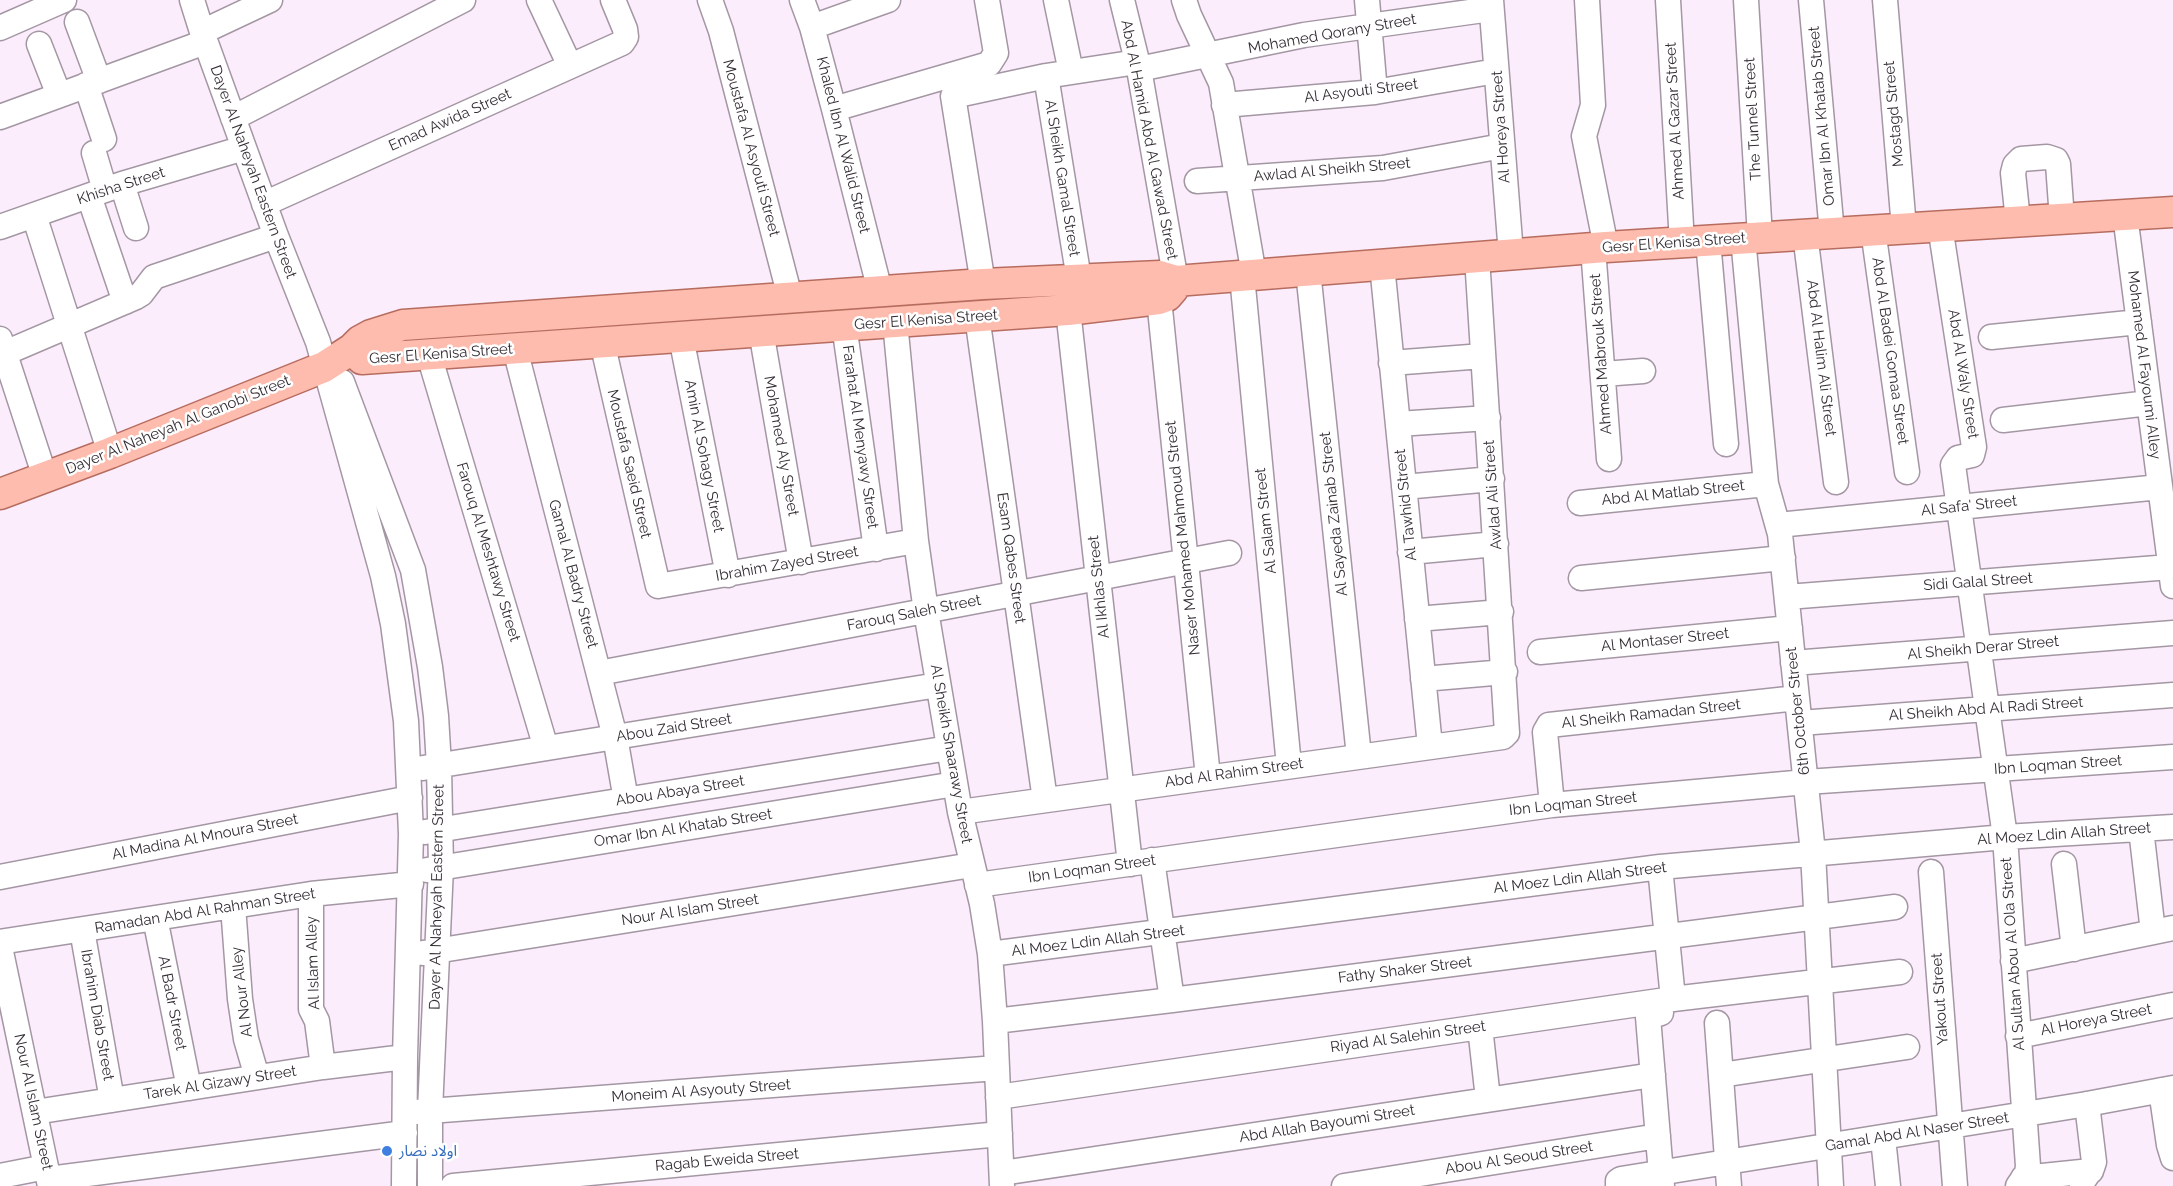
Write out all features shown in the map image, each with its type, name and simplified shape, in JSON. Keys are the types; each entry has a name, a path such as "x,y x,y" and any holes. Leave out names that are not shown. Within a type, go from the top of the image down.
{"main road":[{"name":"Gesr El Kenisa Street","path":"332,354 362,359 429,356 1068,310 1248,276 1511,254 2173,212"},
{"name":"Gesr El Kenisa Street","path":"332,354 371,335 403,325 1079,279 1160,276 1167,290"},
{"name":"Dayer Al Naheyah Al Ganobi Street","path":"0,494 110,453 332,354"}],"street":[{"path":"0,28 64,0"},
{"name":"Dayer Al Naheyah Eastern Street","path":"192,0 276,236 332,354 413,570 430,667 439,766 441,829 430,1111 430,1186"},
{"path":"2,110 59,95 92,83 204,37 270,0"},
{"path":"233,118 463,0"},
{"path":"539,0 570,66"},
{"name":"Emad Awida Street","path":"264,204 622,43 626,37 625,29 613,0"},
{"name":"Moustafa Al Asyouti Street","path":"710,0 724,43 790,297"},
{"name":"Khaled Ibn Al Walid Street","path":"802,0 812,27 834,109 880,291"},
{"path":"812,27 888,0"},
{"path":"834,109 985,66 992,61 996,53 987,0"},
{"path":"1056,0 1071,72"},
{"name":"Abd Al Hamid Abd Al Gawad Street","path":"1122,0 1138,65 1167,290"},
{"name":"Al Salam Street","path":"1184,0 1221,82 1237,178 1248,276 1290,766"},
{"path":"1367,0 1375,92"},
{"name":"Ahmed Mabrouk Street","path":"1587,0 1593,105 1584,136 1600,248 1603,374 1609,459"},
{"name":"Ahmed Al Gazar Street","path":"1668,0 1695,242 1726,444"},
{"name":"The Tunnel Street","path":"1746,0 1752,238"},
{"name":"Omar Ibn Al Khatab Street","path":"1811,0 1819,233"},
{"name":"Mostagd Street","path":"1885,0 1904,228"},
{"name":"Mohamed Qorany Street","path":"983,284 953,100 955,95 1071,72 1209,56 1304,35 1370,26 1491,4"},
{"name":"Al Horeya Street","path":"1491,4 1511,254"},
{"path":"77,22 92,83 99,146 125,302"},
{"path":"39,45 59,95"},
{"name":"Al Asyouti Street","path":"1224,105 1375,92 1496,71"},
{"name":"Al Sheikh Gamal Street","path":"1046,76 1079,279"},
{"name":"Awlad Al Sheikh Street","path":"1197,181 1383,168 1502,146"},
{"name":"Khisha Street","path":"2,220 33,215 244,148"},
{"path":"2018,221 2013,173 2015,165 2021,159 2047,157 2056,160 2058,164 2062,219"},
{"path":"106,190 136,228"},
{"path":"33,215 110,453"},
{"name":"Mohamed Al Fayoumi Alley","path":"2125,215 2160,487 2168,514 2172,576"},
{"name":"Abd Al Waly Street","path":"1940,226 1974,447 1972,455 1958,458 1953,463 1960,507"},
{"name":"Abd Al Badei Gomaa Street","path":"1873,230 1907,472"},
{"name":"Abd Al Halim Ali Street","path":"1819,233 1836,482"},
{"path":"45,477 2,346 69,326 125,302 141,294 154,277 276,236"},
{"name":"6th October Street","path":"1752,238 1766,484 1778,525 1813,853 1831,1186"},
{"name":"Awlad Ali Street","path":"1477,257 1507,733"},
{"name":"Al Tawhid Street","path":"1382,265 1430,746"},
{"name":"Al Sayeda Zainab Street","path":"1308,271 1359,756"},
{"name":"Naser Mohamed Mahmoud Street","path":"1167,290 1186,562 1208,777"},
{"name":"Al Ikhlas Street","path":"1068,310 1121,789 1161,933 1172,1000"},
{"name":"Esam Qabes Street","path":"977,316 1045,800"},
{"name":"Al Sheikh Shaarawy Street","path":"896,322 916,541 926,611 960,812 987,929 995,1021 1002,1179"},
{"path":"1991,337 2139,322"},
{"name":"Farahat Al Menyawy Street","path":"844,326 876,549"},
{"name":"Mohamed Aly Street","path":"761,331 801,562"},
{"name":"Amin Al Sohagy Street","path":"681,337 728,575"},
{"name":"Moustafa Saeid Street","path":"602,342 658,586"},
{"name":"Gamal Al Badry Street","path":"515,349 615,737 626,800"},
{"name":"Dayer Al Naheyah Eastern Street","path":"332,354 383,576 400,672 409,770 411,878 405,1057 405,1186"},
{"name":"Farouq Al Meshtawy Street","path":"429,356 546,748"},
{"path":"1392,363 1483,356"},
{"path":"1603,374 1643,371"},
{"path":"2003,420 2149,403"},
{"path":"1398,424 1488,418"},
{"path":"1404,487 1492,479"},
{"name":"Abd Al Matlab Street","path":"1580,502 1766,484"},
{"name":"Al Safa' Street","path":"1778,525 2160,487"},
{"name":"Al Sultan Abou Al Ola Street","path":"1960,507 2005,837 2028,1166 2027,1173 2020,1182"},
{"name":"Ibrahim Zayed Street","path":"658,586 916,541"},
{"path":"1410,552 1496,544"},
{"name":"Farouq Saleh Street","path":"599,673 1229,553"},
{"path":"1581,578 1782,558"},
{"name":"Sidi Galal Street","path":"1786,597 1970,582 2172,576"},
{"path":"1417,619 1500,612"},
{"name":"Al Montaser Street","path":"1540,652 1790,628"},
{"name":"Al Sheikh Derar Street","path":"1793,663 2173,633"},
{"path":"1423,680 1504,672"},
{"name":"Abou Zaid Street","path":"409,770 938,685"},
{"name":"Al Sheikh Abd Al Radi Street","path":"1800,723 2173,695"},
{"name":"Al Sheikh Ramadan Street","path":"1552,805 1545,732 1549,725 1797,698"},
{"name":"Abd Al Rahim Street","path":"960,812 1503,737 1507,733"},
{"name":"Abou Abaya Street","path":"411,834 949,748"},
{"name":"Ibn Loqman Street","path":"974,875 1141,862 1552,805 1806,782 2173,757"},
{"name":"Omar Ibn Al Khatab Street","path":"411,878 441,867 955,784"},
{"name":"Al Madina Al Mnoura Street","path":"0,877 410,798"},
{"name":"Al Moez Ldin Allah Street","path":"990,954 1660,867 2005,837 2173,827"},
{"path":"2013,961 2163,930 2141,829"},
{"path":"2064,864 2074,949"},
{"path":"1660,867 1667,936 1667,1000 1661,1013 1648,1017 1662,1180"},
{"name":"Yakout Street","path":"1931,872 1955,1186"},
{"name":"Nour Al Islam Street","path":"408,955 974,875"},
{"name":"Ramadan Abd Al Rahman Street","path":"0,945 411,878"},
{"name":"Al Islam Alley","path":"311,894 311,1009 317,1022 323,1067"},
{"name":"Al Nour Alley","path":"233,906 240,999 246,1039 257,1077"},
{"name":"Fathy Shaker Street","path":"995,1021 1895,907"},
{"name":"Al Badr Street","path":"155,918 189,1088"},
{"name":"Ibrahim Diab Street","path":"82,930 112,1100"},
{"name":"Nour Al Islam Street","path":"0,945 48,1177"},
{"name":"Riyad Al Salehin Street","path":"998,1096 1667,1000 1900,972"},
{"name":"Al Horeya Street","path":"2018,1036 2173,1005"},
{"path":"1717,1023 1728,1174"},
{"path":"1480,1027 1488,1099"},
{"path":"1721,1075 1907,1047"},
{"name":"Tarek Al Gizawy Street","path":"35,1112 323,1067 405,1057"},
{"name":"Moneim Al Asyouty Street","path":"0,1176 48,1177 405,1123 430,1111 997,1068"},
{"name":"Abd Allah Bayoumi Street","path":"1002,1179 1488,1099 1653,1075"},
{"path":"2167,1089 2169,1145 2173,1158"},
{"name":"Gamal Abd Al Naser Street","path":"1618,1186 1618,1181 1621,1179 1662,1180 1728,1174 1828,1146 2024,1115 2167,1089"},
{"path":"2020,1182 2086,1178 2094,1162 2087,1104"},
{"name":"Ragab Eweida Street","path":"453,1186 694,1175 1000,1134"},
{"name":"Abou Al Seoud Street","path":"1344,1186 1658,1136"},
{"path":"1883,1137 1888,1186"}],"place":[{"name":"اولاد نصار","path":"387,1151"}]}
